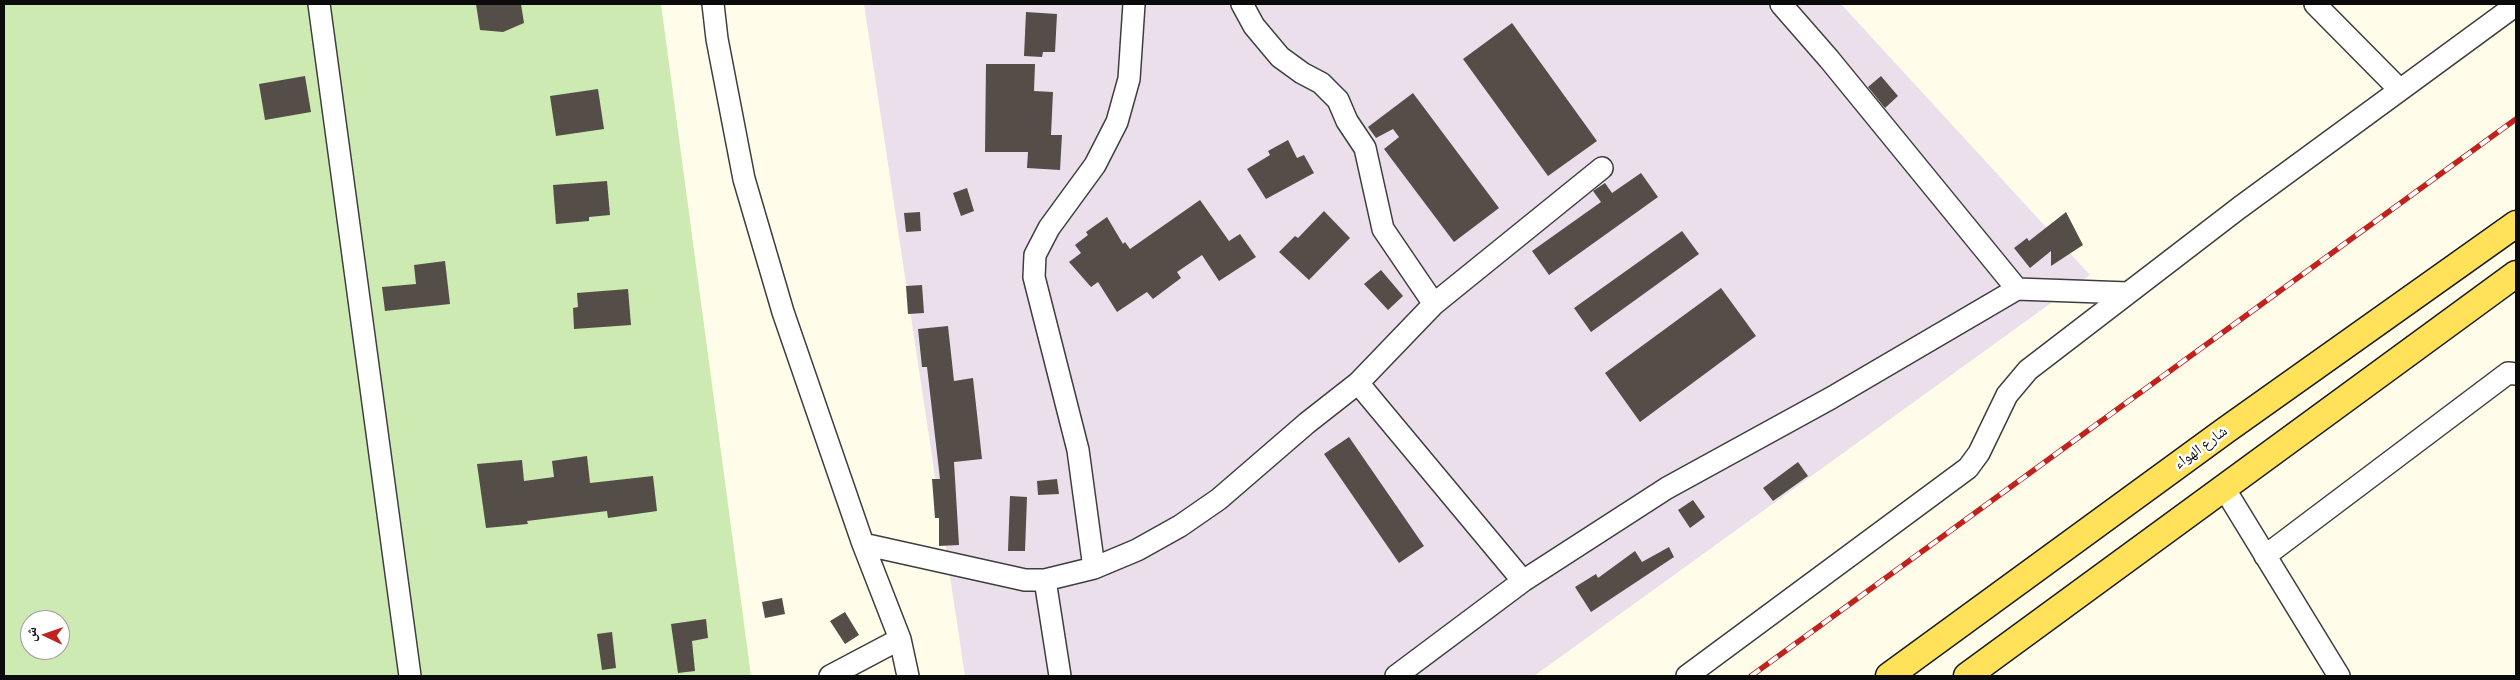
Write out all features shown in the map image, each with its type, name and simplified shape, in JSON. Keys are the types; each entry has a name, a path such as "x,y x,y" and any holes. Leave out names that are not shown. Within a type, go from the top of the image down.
{"main road":[{"name":"شارع الهواء","path":"1889,676 2226,430 2516,224"},
{"path":"1975,674 2224,488 2516,274"}],"street":[{"path":"319,4 410,676"},
{"path":"713,4 717,39 744,179 783,312 863,544 900,639 908,676"},
{"path":"1094,568 1078,450 1034,277 1035,255 1049,228 1095,165 1116,122 1129,79 1134,4"},
{"path":"1242,4 1254,26 1280,57 1302,73 1321,83 1338,100 1347,121 1364,148 1383,229 1434,304"},
{"path":"1781,4 1829,59 2017,289"},
{"path":"2315,4 2400,90"},
{"path":"1687,676 1968,468 1979,453 2006,395 2028,370 2239,208 2516,5"},
{"path":"863,544 1025,580 1045,580 1094,568 1137,550 1180,526 1219,500 1300,429 1358,383 1434,304 1602,168"},
{"path":"1396,676 1523,582 1667,488 1831,398 2017,289 2128,293"},
{"path":"2268,559 2508,373 2516,374"},
{"path":"1358,383 1523,582"},
{"path":"2224,488 2339,676"},
{"path":"2268,559 2298,585 2353,676"},
{"path":"1045,580 1060,676"},
{"path":"830,676 900,639"}],"shaded area":[{"path":"864,4 1841,4 2090,275 1534,676 965,676"}],"green space":[{"path":"4,4 661,4 751,676 4,676"}],"building":[{"path":"476,4 521,4 524,23 503,32 480,30"},
{"path":"1026,12 1057,14 1055,52 1043,52 1042,57 1024,56"},
{"path":"1512,23 1597,141 1548,176 1463,59"},
{"path":"986,64 1035,64 1034,91 1053,92 1051,135 1062,135 1060,170 1027,168 1028,152 985,152"},
{"path":"305,76 311,112 265,120 259,84"},
{"path":"1881,76 1898,96 1885,108 1868,87"},
{"path":"598,89 604,129 556,136 550,96"},
{"path":"1413,93 1499,208 1454,242 1384,149 1399,137 1393,129 1376,138 1368,127"},
{"path":"1288,140 1297,158 1304,155 1314,173 1266,199 1247,169 1270,155 1268,151"},
{"path":"1641,173 1658,197 1549,275 1532,251 1601,202 1593,191 1605,183 1612,193"},
{"path":"607,181 610,215 589,217 589,221 556,224 553,185"},
{"path":"967,188 974,211 961,216 953,193"},
{"path":"1200,200 1229,241 1240,234 1256,257 1219,281 1202,255 1177,272 1181,278 1153,299 1147,292 1117,312 1098,282 1091,287 1069,262 1081,253 1075,245 1088,235 1086,232 1107,217 1123,244 1125,242 1130,249"},
{"path":"1324,211 1350,238 1309,280 1279,252 1295,236 1298,238"},
{"path":"920,212 921,231 906,232 904,213"},
{"path":"2066,212 2083,245 2051,266 2051,251 2030,268 2014,248 2027,238 2029,241"},
{"path":"1682,231 1699,254 1591,332 1574,308"},
{"path":"445,261 450,304 385,311 382,287 416,284 414,265"},
{"path":"1381,270 1403,296 1388,310 1364,284"},
{"path":"922,285 924,313 908,314 906,286"},
{"path":"1721,288 1756,336 1640,422 1605,373"},
{"path":"628,289 631,325 574,329 573,308 578,307 577,293"},
{"path":"948,326 954,381 973,378 982,459 954,462 959,545 939,546 939,518 935,518 932,479 940,479 927,367 922,367 918,329"},
{"path":"1349,437 1424,546 1399,563 1324,454"},
{"path":"587,456 590,483 653,476 657,511 608,518 607,511 527,521 528,524 486,528 477,464 522,460 524,481 554,477 552,461"},
{"path":"1798,462 1808,476 1773,501 1763,488"},
{"path":"1057,479 1059,494 1038,495 1037,481"},
{"path":"1010,496 1027,497 1025,551 1008,551"},
{"path":"1693,500 1705,517 1690,528 1678,510"},
{"path":"1669,547 1674,557 1591,612 1575,587 1596,574 1598,578 1635,551 1642,562"},
{"path":"782,598 785,614 765,618 762,602"},
{"path":"845,612 859,635 845,644 830,621"},
{"path":"706,619 708,638 692,641 695,671 678,673 671,624"},
{"path":"612,632 616,668 602,670 597,634"}],"railway":[{"path":"1751,676 2516,119"}]}
